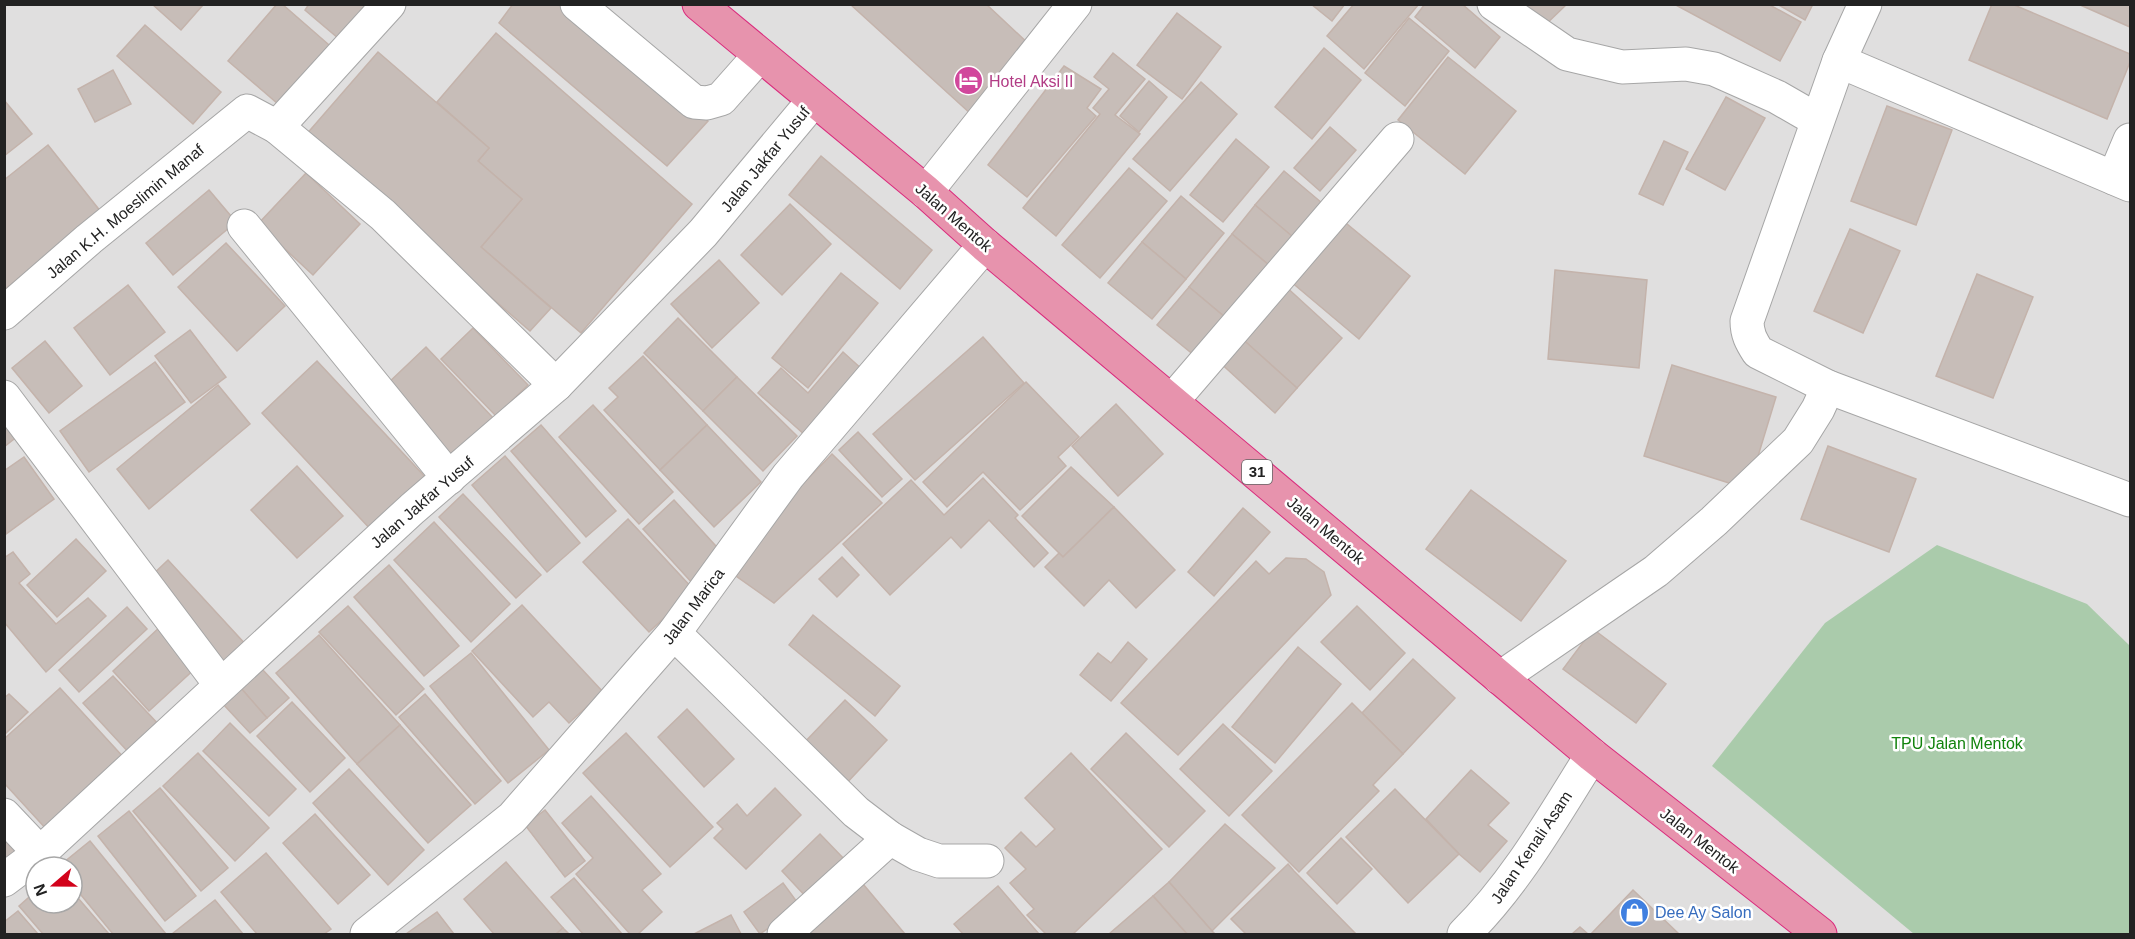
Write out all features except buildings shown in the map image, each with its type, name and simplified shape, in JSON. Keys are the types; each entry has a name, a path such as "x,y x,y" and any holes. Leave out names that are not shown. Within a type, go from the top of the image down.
{"highway":[{"name":"Jalan Mentok","path":"699,4 926,192 985,245 1592,755 1820,934"}],"street":[{"path":"388,4 277,127 383,215 556,385"},
{"path":"577,4 694,102 707,103 721,99 760,55"},
{"path":"926,192 1075,4"},
{"path":"1494,4 1567,54 1622,67 1686,64 1714,69 1777,98 1817,120"},
{"path":"1865,4 1839,61 1817,120 1747,321 1748,334 1758,352 1828,387 2130,500"},
{"path":"1839,61 2122,182 2130,140"},
{"name":"Jalan Jakfar Yusuf","path":"4,880 39,853 449,478 556,385 703,233 814,100"},
{"name":"Jalan K.H. Moeslimin Manaf","path":"4,313 89,239 247,111 277,127"},
{"path":"1172,401 1397,139"},
{"path":"244,226 449,478"},
{"name":"Jalan Marica","path":"367,934 512,818 674,633 788,476 985,245"},
{"path":"1500,678 1656,571 1714,521 1798,441 1818,410 1828,387"},
{"path":"4,397 221,685"},
{"path":"674,633 856,812 890,838 918,854 939,861 987,861"},
{"name":"Jalan Kenali Asam","path":"1464,934 1484,915 1525,860 1592,755"},
{"path":"4,815 39,853"},
{"path":"784,934 890,838"}],"shaded area":[{"path":"5,5 2130,5 2130,934 5,934"}],"green space":[{"name":"TPU Jalan Mentok","path":"1937,545 2087,604 2130,646 2130,934 1914,934 1712,766 1825,623"}],"place":[{"name":"Hotel Aksi II","path":"968,81"},
{"name":"Dee Ay Salon","path":"1634,912"}]}
